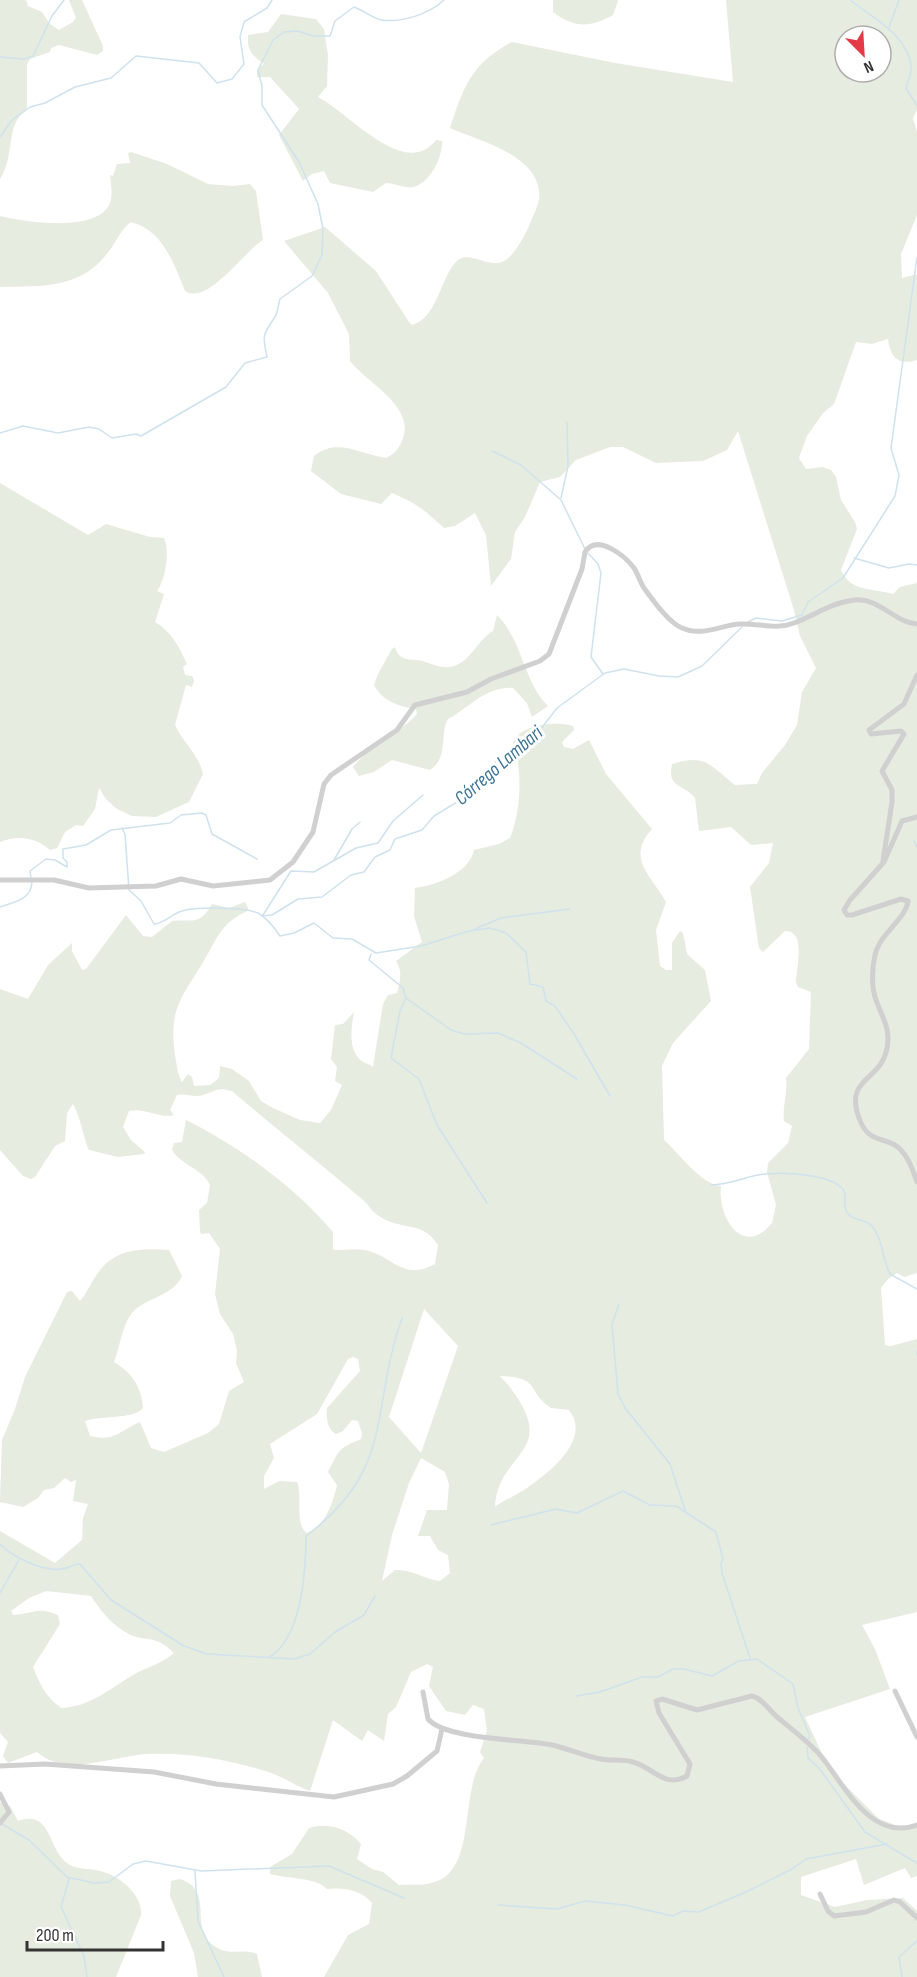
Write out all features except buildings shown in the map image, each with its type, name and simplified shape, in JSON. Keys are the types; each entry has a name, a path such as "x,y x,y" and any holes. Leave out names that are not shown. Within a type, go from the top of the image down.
{"street":[{"path":"0,880 54,880 89,888 156,886 181,879 213,886 270,880 293,862 313,832 324,784 330,775 397,730 415,705 467,692 491,679 540,661 549,654 582,569 585,552 592,546 606,546 626,559 644,587 672,621 683,629 715,630 739,624 778,627 793,623 819,609 855,600 876,604 905,621 917,624"},
{"path":"884,862 882,854 892,802 892,790 882,771 904,734 901,731 871,734 869,730 904,704 917,675"},
{"path":"917,818 902,821 884,862 844,910 848,915 852,915 901,899 908,901 902,915 884,936 875,954 874,997 885,1019 888,1046 880,1067 856,1088 855,1101 863,1128 878,1141 901,1150 909,1161 917,1182"},
{"path":"895,1691 917,1737"},
{"path":"423,1692 428,1719 442,1729 507,1741 553,1745 604,1760 635,1762 660,1777 674,1780 687,1776 690,1764 660,1713 656,1701 662,1699 697,1710 752,1696 763,1702 816,1751 838,1781 871,1818 894,1829 917,1825"},
{"path":"0,1766 45,1764 154,1772 216,1784 334,1797 393,1784 407,1776 437,1751 442,1729"},
{"path":"0,1794 9,1812 0,1823"},
{"path":"820,1894 828,1911 834,1916 866,1912 894,1900 900,1902 917,1918"}],"shaded area":[{"path":"0,0 26,0 28,6 42,12 50,24 59,30 76,18 69,0 82,0 103,46 103,51 97,55 59,45 51,48 50,52 30,59 27,64 27,109 15,124 8,160 0,179"},
{"path":"553,0 618,1 613,15 597,22 582,24 568,21 553,12"},
{"path":"726,0 917,0 917,110 913,118 917,132 917,215 901,254 902,278 917,274 917,360 900,361 893,355 888,339 872,344 856,342 834,404 823,413 807,436 799,458 806,469 823,467 831,470 836,477 841,500 855,522 857,529 841,570 845,577 856,586 893,594 900,587 917,583 917,1273 904,1277 897,1273 881,1288 885,1345 891,1346 917,1339 917,1612 862,1625 875,1649 890,1689 805,1717 825,1760 839,1779 879,1819 901,1827 917,1823 917,1876 911,1878 905,1868 864,1885 856,1859 801,1877 801,1895 835,1907 867,1900 903,1898 917,1911 917,1977 324,1977 348,1935 369,1924 372,1903 363,1895 352,1890 327,1889 309,1880 270,1874 270,1867 292,1854 309,1828 331,1826 350,1834 361,1844 357,1859 372,1869 383,1872 399,1885 427,1884 446,1876 456,1864 462,1847 476,1772 484,1758 480,1752 487,1731 484,1709 473,1705 465,1715 446,1711 429,1686 433,1667 427,1664 411,1672 396,1707 388,1714 384,1741 368,1730 362,1741 333,1720 310,1791 269,1772 193,1756 147,1754 75,1765 49,1760 37,1752 8,1763 3,1756 8,1742 0,1733 0,1531 55,1563 82,1540 83,1518 88,1504 73,1501 76,1480 71,1482 65,1478 54,1488 44,1490 38,1498 23,1507 0,1502 2,1440 25,1377 67,1292 72,1291 80,1301 107,1263 123,1253 132,1251 169,1250 182,1276 178,1283 166,1293 132,1313 126,1324 114,1362 126,1370 138,1387 143,1408 125,1416 85,1421 90,1436 111,1437 140,1422 151,1448 164,1452 208,1433 219,1424 229,1391 244,1382 236,1363 237,1351 233,1334 220,1314 215,1294 220,1249 209,1233 201,1234 200,1231 199,1210 207,1203 210,1185 202,1175 181,1160 172,1150 174,1143 182,1142 186,1120 226,1142 284,1183 333,1232 333,1249 335,1250 364,1250 398,1266 414,1270 435,1264 438,1245 425,1232 387,1221 377,1214 232,1091 223,1089 200,1096 177,1095 170,1110 174,1115 163,1116 141,1110 129,1111 123,1127 131,1140 145,1152 118,1157 89,1150 73,1104 67,1113 65,1141 55,1146 35,1177 31,1179 23,1176 0,1150 0,989 28,999 48,965 72,943 72,951 82,970 86,969 126,915 143,936 152,937 172,921 199,919 212,904 229,908 245,902 249,910 231,921 220,932 178,1007 173,1027 173,1040 179,1075 182,1082 188,1074 192,1077 194,1086 210,1085 219,1078 220,1066 232,1069 249,1081 261,1101 300,1120 320,1123 331,1110 342,1085 335,1081 337,1067 331,1059 335,1025 343,1024 354,1012 351,1033 355,1053 359,1059 373,1067 383,1004 388,995 397,993 399,985 400,973 396,961 422,942 414,916 415,888 442,881 466,865 474,850 499,844 510,838 517,816 519,790 518,765 513,743 517,737 530,728 549,724 573,726 574,730 562,742 564,747 573,749 589,740 606,774 652,829 644,840 641,858 648,875 666,902 656,930 660,966 666,970 672,970 672,943 680,931 683,933 687,954 705,970 711,1001 673,1043 662,1066 664,1140 697,1174 721,1186 723,1210 734,1230 751,1237 761,1233 772,1223 776,1205 767,1172 768,1163 788,1143 792,1126 784,1121 786,1078 809,1049 811,992 798,987 796,982 799,951 796,937 792,933 785,931 763,952 759,948 750,887 769,863 773,843 751,845 731,827 699,831 695,798 674,782 671,772 672,764 693,760 701,761 713,767 735,785 757,784 762,773 785,745 797,725 802,692 816,668 800,636 738,431 727,450 703,461 656,463 623,447 610,447 576,460 560,477 540,482 525,517 515,532 511,559 491,586 486,535 475,513 455,526 444,528 420,508 392,493 381,504 341,494 311,471 314,456 331,448 349,448 386,458 399,447 405,429 403,417 397,407 350,361 349,334 328,293 284,241 325,227 376,271 412,325 420,321 433,307 450,270 460,259 465,257 496,263 511,256 524,236 538,204 539,191 535,178 517,158 504,150 450,128 465,88 478,68 498,50 512,42 615,63 733,82","holes":["424,1309 458,1346 421,1453 389,1417","353,1357 358,1359 360,1371 327,1408 327,1419 329,1426 336,1434 343,1431 352,1420 358,1421 362,1433 361,1439 343,1448 338,1454 328,1472 337,1485 333,1499 319,1525 307,1533 301,1523 297,1482 279,1481 264,1489 264,1476 274,1458 270,1444 317,1414 348,1359","500,1376 522,1379 528,1382 551,1408 569,1410 575,1421 575,1433 571,1445 554,1466 524,1490 495,1507 498,1489 528,1441 529,1428 525,1411 511,1388","421,1458 445,1472 449,1484 447,1510 427,1510 418,1536 430,1536 438,1550 448,1555 450,1573 440,1581 407,1571 395,1570 382,1581 392,1535 409,1483","46,1591 91,1596 116,1626 133,1636 161,1643 174,1653 90,1701 61,1708 44,1690 33,1667 60,1624 58,1615 39,1611 13,1615 11,1611 29,1598"]},
{"path":"281,14 316,19 324,29 328,56 327,86 318,97 376,139 393,148 409,153 423,150 436,140 442,141 438,161 426,180 414,187 386,183 373,192 330,183 324,171 312,174 303,181 279,135 299,109 270,77 257,77 257,69 264,64 253,55 248,45 248,35 268,32"},
{"path":"128,153 167,164 208,184 233,186 250,184 256,191 263,240 215,284 194,294 185,291 172,259 159,240 142,226 131,222 106,255 84,274 58,283 0,287 0,216 25,221 57,223 87,220 100,215 111,200 110,175 113,176 117,164 130,163"},
{"path":"0,483 88,535 106,524 150,537 164,538 167,550 166,565 157,591 164,594 155,622 174,640 187,664 183,667 185,675 192,676 194,680 192,687 186,685 175,725 198,760 203,774 189,802 156,817 132,816 117,809 106,799 99,788 95,809 83,826 76,825 65,832 57,848 50,850 26,838 13,838 0,842"},
{"path":"497,615 506,625 533,685 548,706 532,717 527,703 513,688 494,690 447,720 439,760 430,770 392,760 374,772 359,776 353,767 360,759 417,714 416,709 398,705 387,699 377,691 374,685 392,649 395,647 401,657 406,659 441,667 457,665 493,631"},
{"path":"0,1802 10,1806 18,1821 29,1819 43,1825 61,1857 68,1864 107,1873 122,1881 134,1893 141,1908 141,1915 116,1977 0,1977"},
{"path":"180,1879 191,1885 197,1892 200,1900 202,1929 206,1937 213,1945 225,1951 246,1951 257,1954 262,1977 198,1977 194,1953 170,1896 171,1881"}],"waterway":[{"path":"0,57 24,59 33,56 52,16 64,0"},
{"path":"0,137 11,121 30,107 45,103 75,87 111,78 136,56 199,63 217,83 232,79 244,64 240,37 244,22 267,8 272,0"},
{"path":"0,433 23,426 58,433 89,427 99,429 112,438 136,434 141,436 226,387 245,363 267,357 264,344 265,335 276,315 280,299 312,276 322,255 323,229 318,204 299,162 262,105 262,86 258,70 273,40 284,32 297,31 314,36 330,36 335,21 354,7 378,19 389,21 406,19 423,13 444,0"},
{"path":"850,0 886,27 902,44 911,65 906,88 917,106"},
{"path":"890,24 899,0"},
{"name":"Córrego Lambari","path":"748,622 756,618 782,621 802,615 808,602 843,578 895,496 899,475 891,448 917,257"},
{"path":"561,498 568,466 567,422"},
{"path":"492,451 521,465 561,500 585,549"},
{"path":"588,553 598,564 601,573 591,657 603,674"},
{"path":"854,558 889,568 909,564 917,565"},
{"name":"Córrego Lambari","path":"262,916 272,915 298,899 322,897 351,875 364,872 375,857 390,850 395,839 422,830 434,816 472,793 497,760 534,738 557,708 605,673 624,669 678,677 702,666 742,627"},
{"path":"263,915 291,871 314,872 356,848 378,843 393,821 423,795"},
{"path":"31,878 30,871 46,859 55,860 67,867 67,862 63,858 63,849 86,845 111,830 170,823 181,815 202,813 206,815 212,834 257,859"},
{"path":"334,860 352,829 360,822"},
{"path":"122,828 125,834 129,890 141,901 154,924 186,910 241,909 261,915 280,936 294,933 314,923 333,938 352,939 376,953 421,946 469,931 490,928 506,933 526,952 530,984 543,987 546,1001 555,1006 574,1034 610,1096"},
{"path":"914,841 917,847"},
{"name":"Córrego Lambari","path":"0,907 25,897 29,893 32,882"},
{"path":"475,929 501,918 570,909"},
{"path":"371,954 369,960 403,988 406,998 451,1030 465,1034 498,1033 521,1043 577,1079"},
{"path":"406,998 400,1011 391,1058 419,1079 437,1125 487,1203"},
{"path":"711,1185 773,1173 805,1175 835,1183 844,1191 848,1214 867,1222 876,1231 890,1274 917,1289"},
{"path":"619,1304 612,1324 618,1394 625,1408 670,1464 686,1513"},
{"path":"269,1657 280,1648 295,1620 303,1584 306,1536 335,1511 355,1486 368,1461 376,1436 392,1351 402,1318"},
{"path":"491,1525 556,1509 577,1513 623,1491 650,1505 676,1506 716,1532 723,1559 722,1573 750,1658"},
{"path":"0,1544 20,1558 37,1566 64,1569 80,1564 111,1600 184,1646 207,1654 294,1659 310,1654 335,1632 364,1615 375,1596"},
{"path":"0,1593 19,1560"},
{"path":"576,1696 600,1692 642,1677 658,1677 673,1669 684,1669 712,1676 739,1661 757,1659 793,1684 798,1708 810,1736 808,1739"},
{"path":"807,1747 808,1758 819,1768 865,1832 917,1863"},
{"path":"2,1824 29,1840 67,1877 94,1883 109,1882 133,1864 146,1861 201,1871 329,1866 404,1898"},
{"path":"498,1905 557,1909 585,1901 625,1905 673,1916 683,1911 699,1912 748,1891 792,1869 806,1859 887,1844"},
{"path":"195,1871 198,1921 224,1977"},
{"path":"69,1879 61,1907 84,1956 87,1977"},
{"path":"902,1977 899,1957 917,1941"}]}
